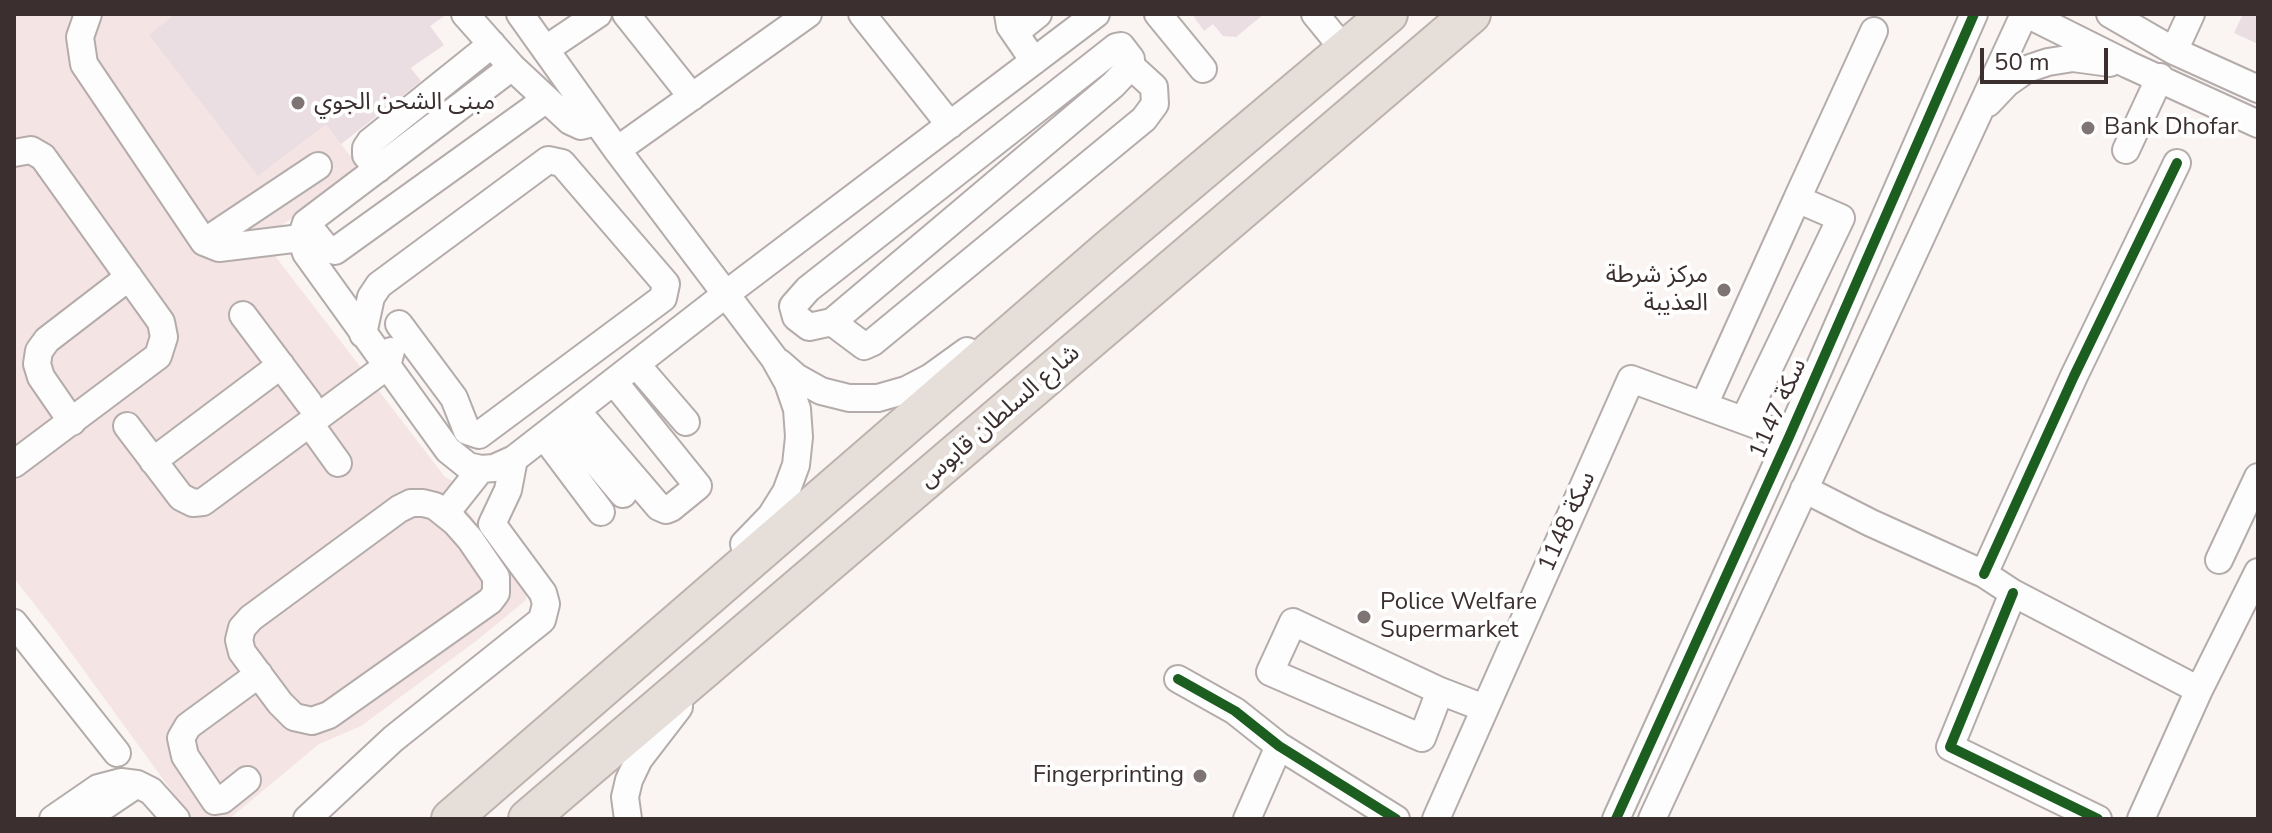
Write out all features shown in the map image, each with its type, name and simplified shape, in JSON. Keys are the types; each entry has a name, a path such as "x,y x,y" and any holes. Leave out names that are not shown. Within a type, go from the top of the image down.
{"highway":[{"path":"451,819 1109,249 1388,14"},
{"name":"شارع السلطان قابوس","path":"528,819 1471,14"},
{"path":"1255,124 1333,21"}],"street":[{"path":"88,14 80,37 84,64 204,242 219,248 304,231 378,169 512,67"},
{"path":"465,14 545,100 575,124 586,126 597,122"},
{"path":"598,14 536,28 617,150 774,358 788,383 797,409 799,437 796,465 786,492 771,516 614,679"},
{"path":"626,14 692,97"},
{"path":"617,150 808,14"},
{"path":"862,14 950,125"},
{"path":"304,231 306,253 448,450 468,466 494,468 514,459 1096,14"},
{"path":"1158,14 1203,69"},
{"name":"سكة 1147","path":"1616,819 1789,437 1974,14"},
{"path":"2110,14 2174,51 2258,89"},
{"path":"2174,51 2191,14"},
{"path":"1020,17 1040,56"},
{"path":"1652,819 1975,117 2026,17 2258,124"},
{"path":"1704,405 1874,31"},
{"path":"378,169 366,155 370,142 492,44"},
{"path":"1116,47 1126,50 1131,66 1113,85 832,322 809,327 796,317 793,306 808,289 1116,47"},
{"path":"1975,117 2007,83 2027,69 2073,58 2129,65"},
{"path":"832,322 864,346 873,342 1144,119 1155,104 1154,87 1131,66"},
{"path":"2126,150 2160,77"},
{"path":"304,231 327,249 335,251 545,100"},
{"path":"14,153 31,150 43,157 161,322 164,337 158,356 14,464"},
{"path":"914,152 940,184"},
{"path":"127,426 181,497 193,503 203,502 309,413 387,366 399,324 454,398 467,431 475,435 484,433 665,294 664,279 562,163 553,159 543,162 379,285 371,297 363,334"},
{"path":"1984,574 2074,376 2177,163"},
{"path":"204,242 318,166"},
{"path":"1744,420 1841,218 1797,199"},
{"path":"774,358 796,377 821,391 849,398 878,398 906,390 931,377 1109,249"},
{"path":"72,422 41,377 37,364 39,351 47,340 129,277"},
{"path":"243,315 281,365 338,463"},
{"path":"636,364 686,422"},
{"path":"153,461 281,365"},
{"name":"سكة 1148","path":"1436,819 1631,379 1789,437"},
{"path":"561,423 659,507 666,510 671,508 698,486 614,382"},
{"path":"561,423 623,494"},
{"path":"561,423 601,512"},
{"path":"307,819 393,739 542,620 546,604 543,593 492,524 508,490 514,459"},
{"path":"446,513 481,469"},
{"path":"2219,560 2258,477"},
{"path":"1804,489 1984,574 2013,593 2199,690"},
{"path":"411,503 423,503 446,513 470,539 496,577 498,588 490,601 321,719 312,721 294,717 240,646 242,628 251,618 399,509 411,503"},
{"path":"2141,819 2199,690 2257,575"},
{"path":"2013,593 1950,747 2098,819"},
{"path":"1440,691 1422,738 1270,672 1293,622 1440,691 1484,708"},
{"path":"14,623 117,753"},
{"path":"628,819 625,797 639,759 670,716 739,641"},
{"path":"247,780 222,800 211,799 182,750 181,738 188,726 259,674"},
{"path":"1178,679 1235,711 1279,746 1396,819"},
{"path":"1247,819 1279,746"},
{"path":"53,819 105,785 121,782 137,784 157,796 176,819"},
{"path":"85,819 137,784"}],"shaded area":[{"path":"14,14 447,14 430,26 444,45 411,68 421,81 341,144 361,170 272,232 272,252 445,477 475,492 467,510 526,594 526,600 361,726 319,744 229,819 192,819 14,578"}],"building":[{"name":"مبنى الشحن الجوي","path":"175,14 447,14 430,26 444,45 410,68 421,81 341,144 326,124 258,176 149,35"},
{"path":"1192,14 1264,14 1236,37 1223,36 1213,24 1204,31"},
{"path":"2243,14 2258,14 2258,44 2234,33"}],"cycle path":[{"path":"1616,819 1789,437 1974,14"},
{"path":"1984,574 2074,376 2177,163"},
{"path":"2013,593 1950,747 2098,819"},
{"path":"1178,679 1235,711 1279,746 1396,819"}],"place":[{"name":"مبنى الشحن الجوي","path":"298,103"},
{"name":"Bank Dhofar","path":"2088,128"},
{"name":"مركز شرطة العذيبة","path":"1724,290"},
{"name":"Police Welfare Supermarket","path":"1364,617"},
{"name":"Fingerprinting","path":"1200,776"}]}
